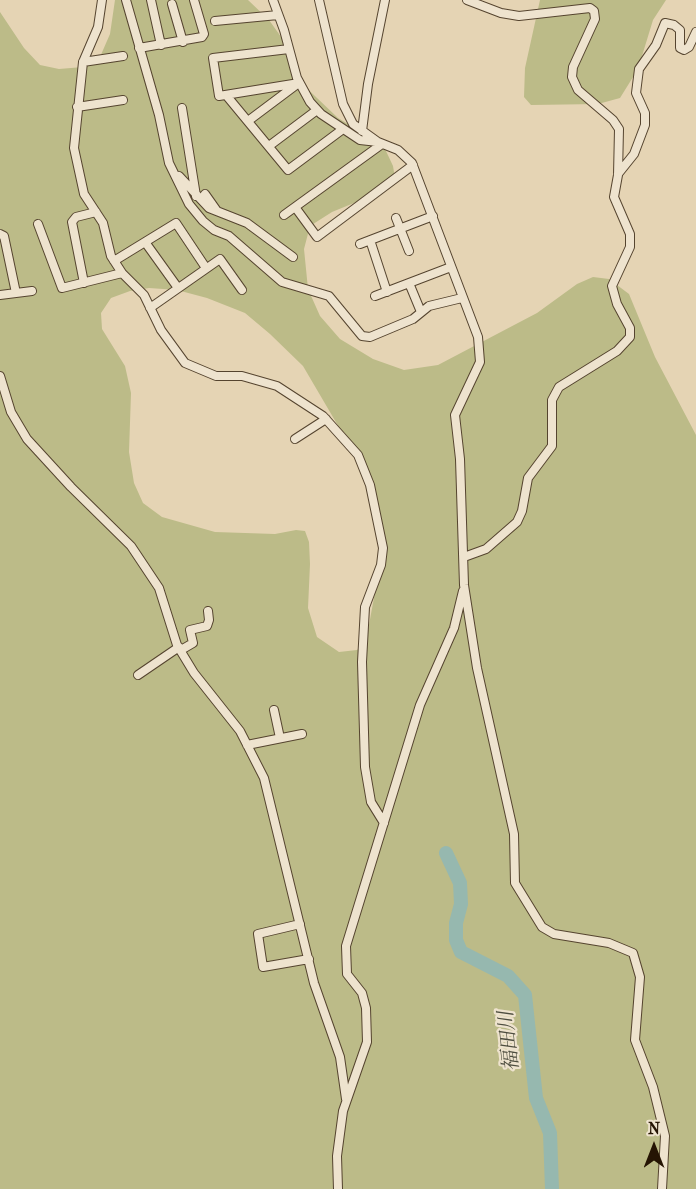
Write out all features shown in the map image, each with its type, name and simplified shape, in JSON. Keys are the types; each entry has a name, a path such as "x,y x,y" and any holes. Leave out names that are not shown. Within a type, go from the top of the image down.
{"street":[{"path":"102,0 98,27 83,62 74,148 84,194 103,223 106,242 114,261 144,296 161,330 185,363 216,376 242,376 277,386 326,419 358,455 370,485 383,548 381,566 364,607 362,662 366,781 371,802 384,823"},
{"path":"126,0 159,115 169,163 196,212 208,225 229,236 282,282 329,296 362,336 370,337 412,319 429,306 462,298"},
{"path":"151,0 161,45"},
{"path":"139,48 202,37 204,34 194,0"},
{"path":"273,0 299,83 317,110 360,140 380,143"},
{"path":"320,0 344,104 353,124 380,143 398,150 413,165 478,337 480,362 455,415 464,585 477,668 514,834 515,883 542,927 554,934 609,943 633,953 640,977 635,1040 653,1087 665,1136 662,1189"},
{"path":"362,131 368,84 385,0"},
{"path":"464,557 486,549 517,522 522,511 528,478 552,446 552,400 558,387 617,351 630,337 630,328 617,304 612,286 630,247 630,234 614,197 618,175 619,129 613,120 578,90 572,77 573,67 595,19 594,11 590,8 519,16 501,13 467,0"},
{"path":"172,4 183,42"},
{"path":"215,21 278,15"},
{"path":"618,175 634,154 645,125 645,113 636,93 639,69 656,45 665,23 674,25 680,30 680,48 684,50 689,47 696,32"},
{"path":"289,50 213,58 219,96 299,83"},
{"path":"83,62 123,56"},
{"path":"248,121 299,83"},
{"path":"226,95 288,170 344,129"},
{"path":"77,107 123,100"},
{"path":"182,108 200,195 196,212"},
{"path":"269,146 317,110"},
{"path":"284,215 380,143"},
{"path":"295,207 317,237 413,165"},
{"path":"177,174 200,195 209,208 247,223 293,256"},
{"path":"84,284 72,222 76,217 96,212"},
{"path":"360,244 433,216"},
{"path":"396,218 409,251"},
{"path":"114,261 176,223 206,268"},
{"path":"38,224 62,288 122,273"},
{"path":"0,234 4,236 16,293"},
{"path":"370,240 380,260 387,292"},
{"path":"145,242 178,288"},
{"path":"150,309 220,259 242,290"},
{"path":"375,296 451,267"},
{"path":"409,283 421,312"},
{"path":"0,295 32,291"},
{"path":"0,376 11,412 27,439 71,487 131,546 159,588 180,649 247,745 264,778 309,959 340,1057 346,1098"},
{"path":"295,439 326,419"},
{"path":"338,1189 336,1156 346,1098 362,1062 367,1042 366,1008 362,993 347,974 346,946 420,705 454,628 464,585"},
{"path":"138,675 193,643 190,630 207,626 210,620 208,611"},
{"path":"274,710 280,738"},
{"path":"247,745 302,734"},
{"path":"300,924 258,934 263,967 309,959"}],"shaded area":[{"path":"115,0 248,0 269,20 289,48 296,78 338,118 376,141 386,151 393,166 395,178 388,189 332,212 310,226 304,249 308,289 320,316 340,339 373,359 404,370 438,365 537,313 577,284 593,277 609,279 629,294 655,357 696,435 696,1189 0,1189 0,12 24,48 40,65 59,69 83,67 100,57 110,34","holes":["149,288 177,290 207,298 245,313 270,334 303,366 364,470 379,517 378,576 366,641 357,650 339,652 317,637 308,608 310,564 309,542 305,531 296,530 275,534 215,532 162,517 143,503 134,483 129,452 131,393 125,366 102,329 101,313 111,298 130,291"]},
{"path":"540,0 666,0 653,20 638,69 620,98 598,104 531,105 524,97 525,68"}],"waterway":[{"name":"福田川","path":"446,853 460,883 461,904 456,923 456,940 461,952 508,976 525,995 536,1098 550,1133 552,1189"}]}
